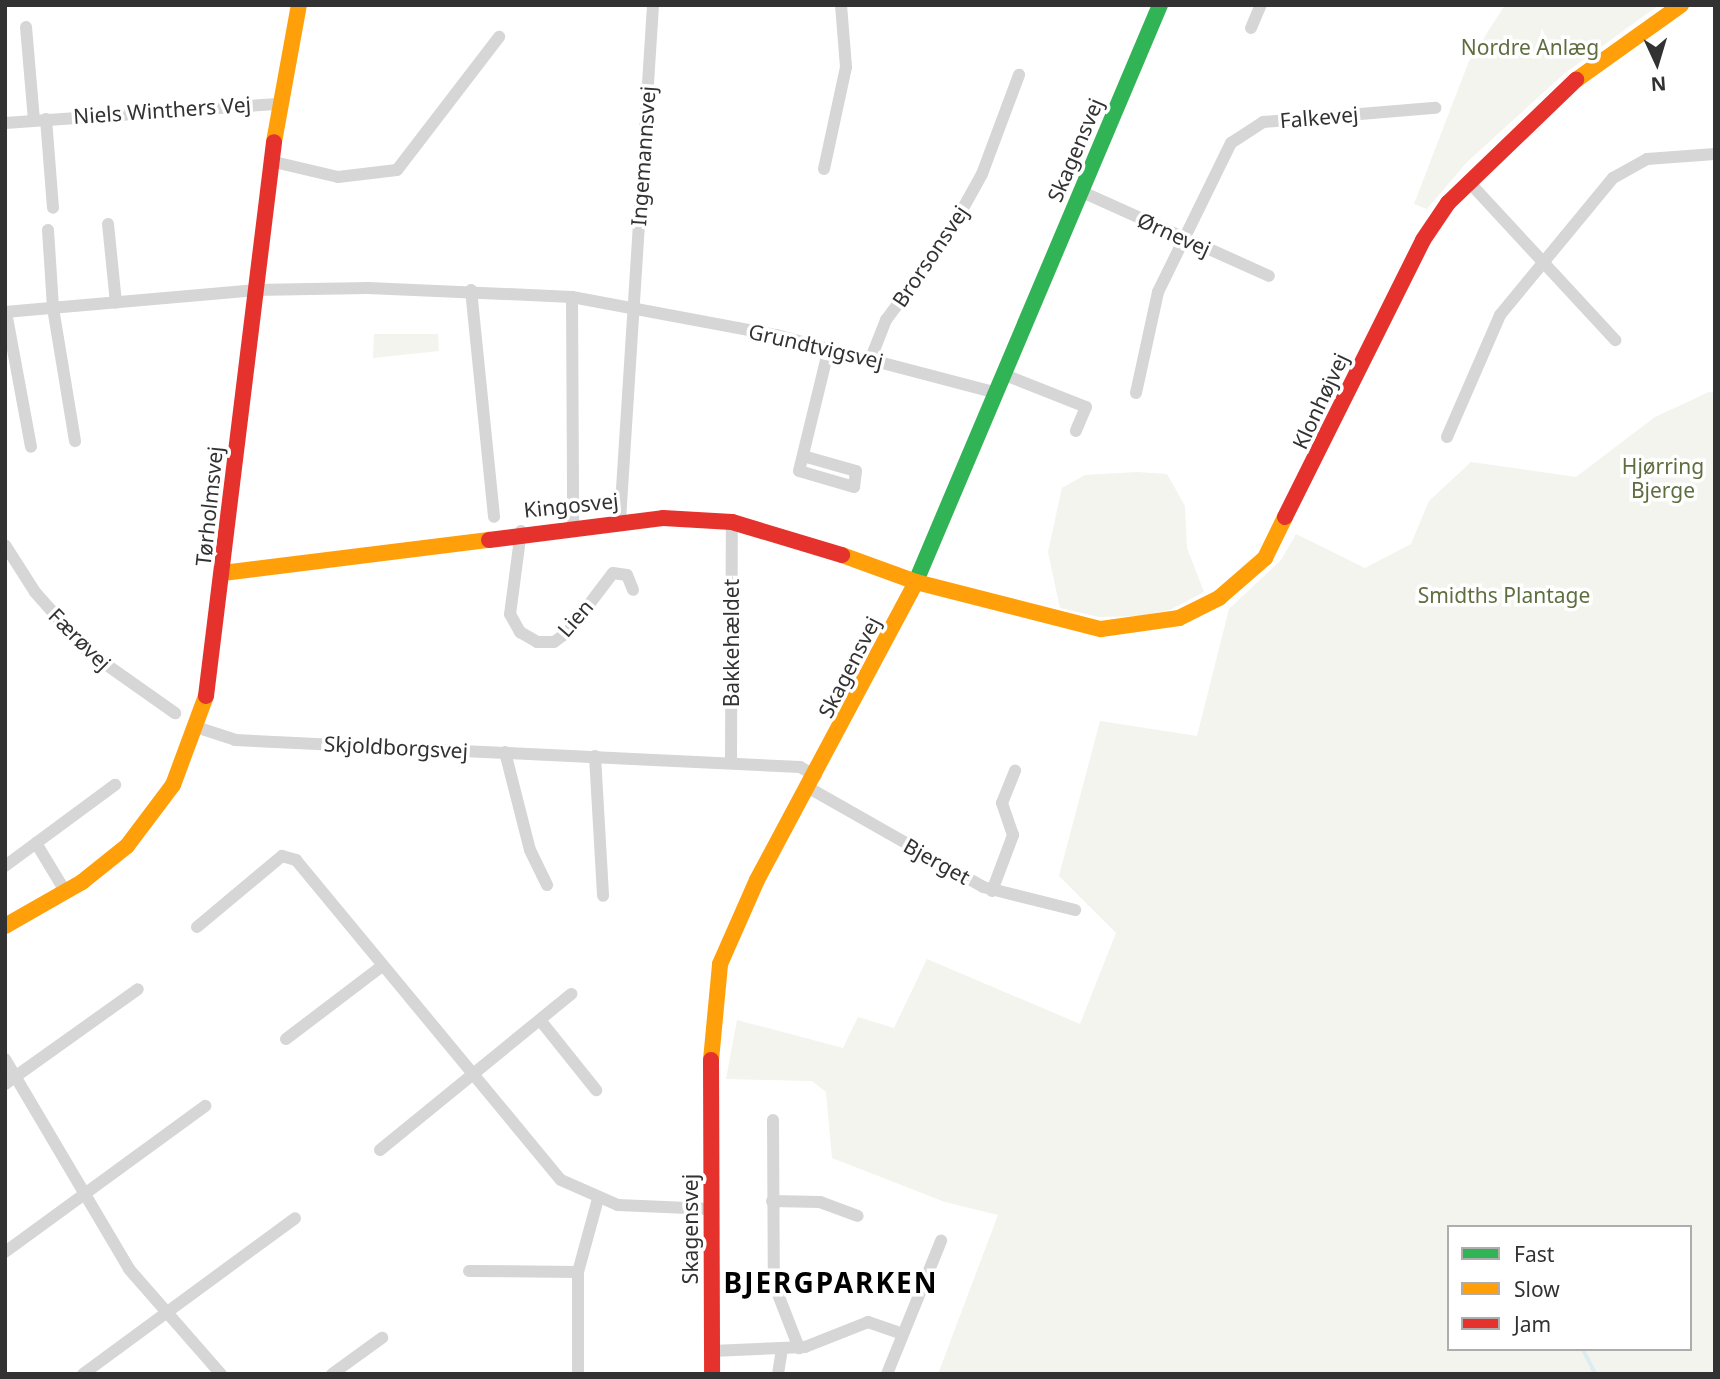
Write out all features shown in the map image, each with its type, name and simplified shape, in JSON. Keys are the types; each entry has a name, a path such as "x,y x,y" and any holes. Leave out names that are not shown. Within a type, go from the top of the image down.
{"street":[{"name":"Tørholmsvej","path":"5,926 65,891 141,831 173,785 199,727 223,573 270,161 278,104 299,5"},
{"name":"Ingemannsvej","path":"633,307 653,5"},
{"path":"824,169 846,67 841,5"},
{"name":"Skagensvej","path":"712,1374 711,1035 720,964 916,582 1160,5"},
{"path":"1251,28 1261,5"},
{"name":"Klonhøjvej","path":"916,582 1101,629 1144,627 1219,598 1265,558 1284,528 1423,240 1468,181 1572,83 1681,5"},
{"name":"Niels Winthers Vej","path":"26,27 53,208"},
{"path":"270,161 338,177 397,170 499,37"},
{"name":"Brorsonsvej","path":"871,358 886,320 946,239 982,174 1019,75"},
{"name":"Niels Winthers Vej","path":"5,122 278,104"},
{"name":"Falkevej","path":"1136,393 1149,316 1222,154 1243,132 1264,122 1435,108"},
{"path":"1447,437 1500,314 1542,261 1628,166 1715,154"},
{"path":"1468,181 1615,340"},
{"name":"Ørnevej","path":"1080,191 1269,276"},
{"path":"108,224 116,303"},
{"path":"48,230 53,308 75,441"},
{"name":"Grundtvigsvej","path":"6,312 254,290 471,290 572,297 829,348 997,393"},
{"path":"471,290 494,517"},
{"path":"572,297 573,525"},
{"path":"620,520 633,307"},
{"path":"6,312 30,447"},
{"path":"803,457 829,348"},
{"path":"1004,375 1086,407 1076,431"},
{"name":"Kingosvej","path":"223,573 521,531 620,520 732,522 916,582"},
{"name":"Bakkehældet","path":"731,763 732,522"},
{"name":"Lien","path":"521,531 510,614 520,632 537,642 554,642 568,632 613,573 627,575 633,590"},
{"name":"Færøvej","path":"5,545 35,592 87,651 175,713"},
{"name":"Skjoldborgsvej","path":"199,727 235,740 800,766 813,782"},
{"path":"505,752 530,850 547,885"},
{"path":"594,756 603,896"},
{"path":"992,891 1013,835 1002,803 1015,771"},
{"name":"Bjerget","path":"813,782 992,891 1075,910"},
{"path":"5,866 115,785"},
{"path":"36,843 65,891"},
{"path":"197,927 282,856 296,860 538,1160 598,1199 648,1209 711,1209"},
{"path":"286,1039 381,967"},
{"path":"10,1081 138,989"},
{"path":"380,1150 571,994"},
{"path":"540,1020 596,1090"},
{"path":"5,1059 10,1081 130,1269 221,1374"},
{"path":"5,1252 205,1106"},
{"path":"772,1120 774,1284 799,1349"},
{"path":"578,1374 578,1272 598,1199"},
{"path":"772,1201 820,1202 858,1216"},
{"path":"83,1374 166,1310 295,1218"},
{"path":"887,1374 942,1241"},
{"path":"469,1271 578,1272"},
{"path":"712,1351 799,1349 868,1322 902,1335"},
{"path":"332,1374 382,1338"},
{"path":"778,1374 782,1350"}],"green space":[{"name":"Nordre Anlæg","path":"1505,5 1659,5 1565,73 1467,162 1427,209 1414,204 1469,61"},
{"path":"374,334 438,334 439,351 373,358"},
{"path":"1709,392 1715,393 1715,1374 938,1374 998,1215 945,1202 832,1158 826,1092 812,1081 726,1079 737,1020 843,1048 858,1017 894,1028 927,959 1080,1024 1116,933 1059,876 1100,721 1197,736 1229,609 1281,560 1296,534 1365,568 1411,544 1429,501 1471,462 1576,477 1655,417"},
{"path":"1137,472 1167,474 1185,506 1187,548 1204,592 1170,610 1139,616 1099,617 1060,608 1048,552 1062,488 1085,475"}],"waterway":[{"path":"1584,1351 1596,1374"}],"traffic: fast":[{"path":"914,586 1160,5"}],"traffic: slow":[{"path":"274,142 299,5"},
{"path":"1576,80 1681,5"},
{"path":"842,555 916,582 1101,629 1179,618 1219,598 1265,558 1285,517"},
{"path":"223,573 489,540"},
{"path":"711,1060 720,964 757,880 914,586"},
{"path":"5,926 82,882 127,846 173,785 206,696"}],"traffic: jam":[{"path":"1285,517 1423,240 1448,203 1576,80"},
{"path":"206,696 274,142"},
{"path":"489,540 663,518 732,522 842,555"},
{"path":"711,1060 712,1374"}],"district":[{"name":"BJERGPARKEN","path":"831,1282"}],"park label":[{"name":"Hjørring Bjerge","path":"1663,478"},
{"name":"Smidths Plantage","path":"1504,595"}]}
